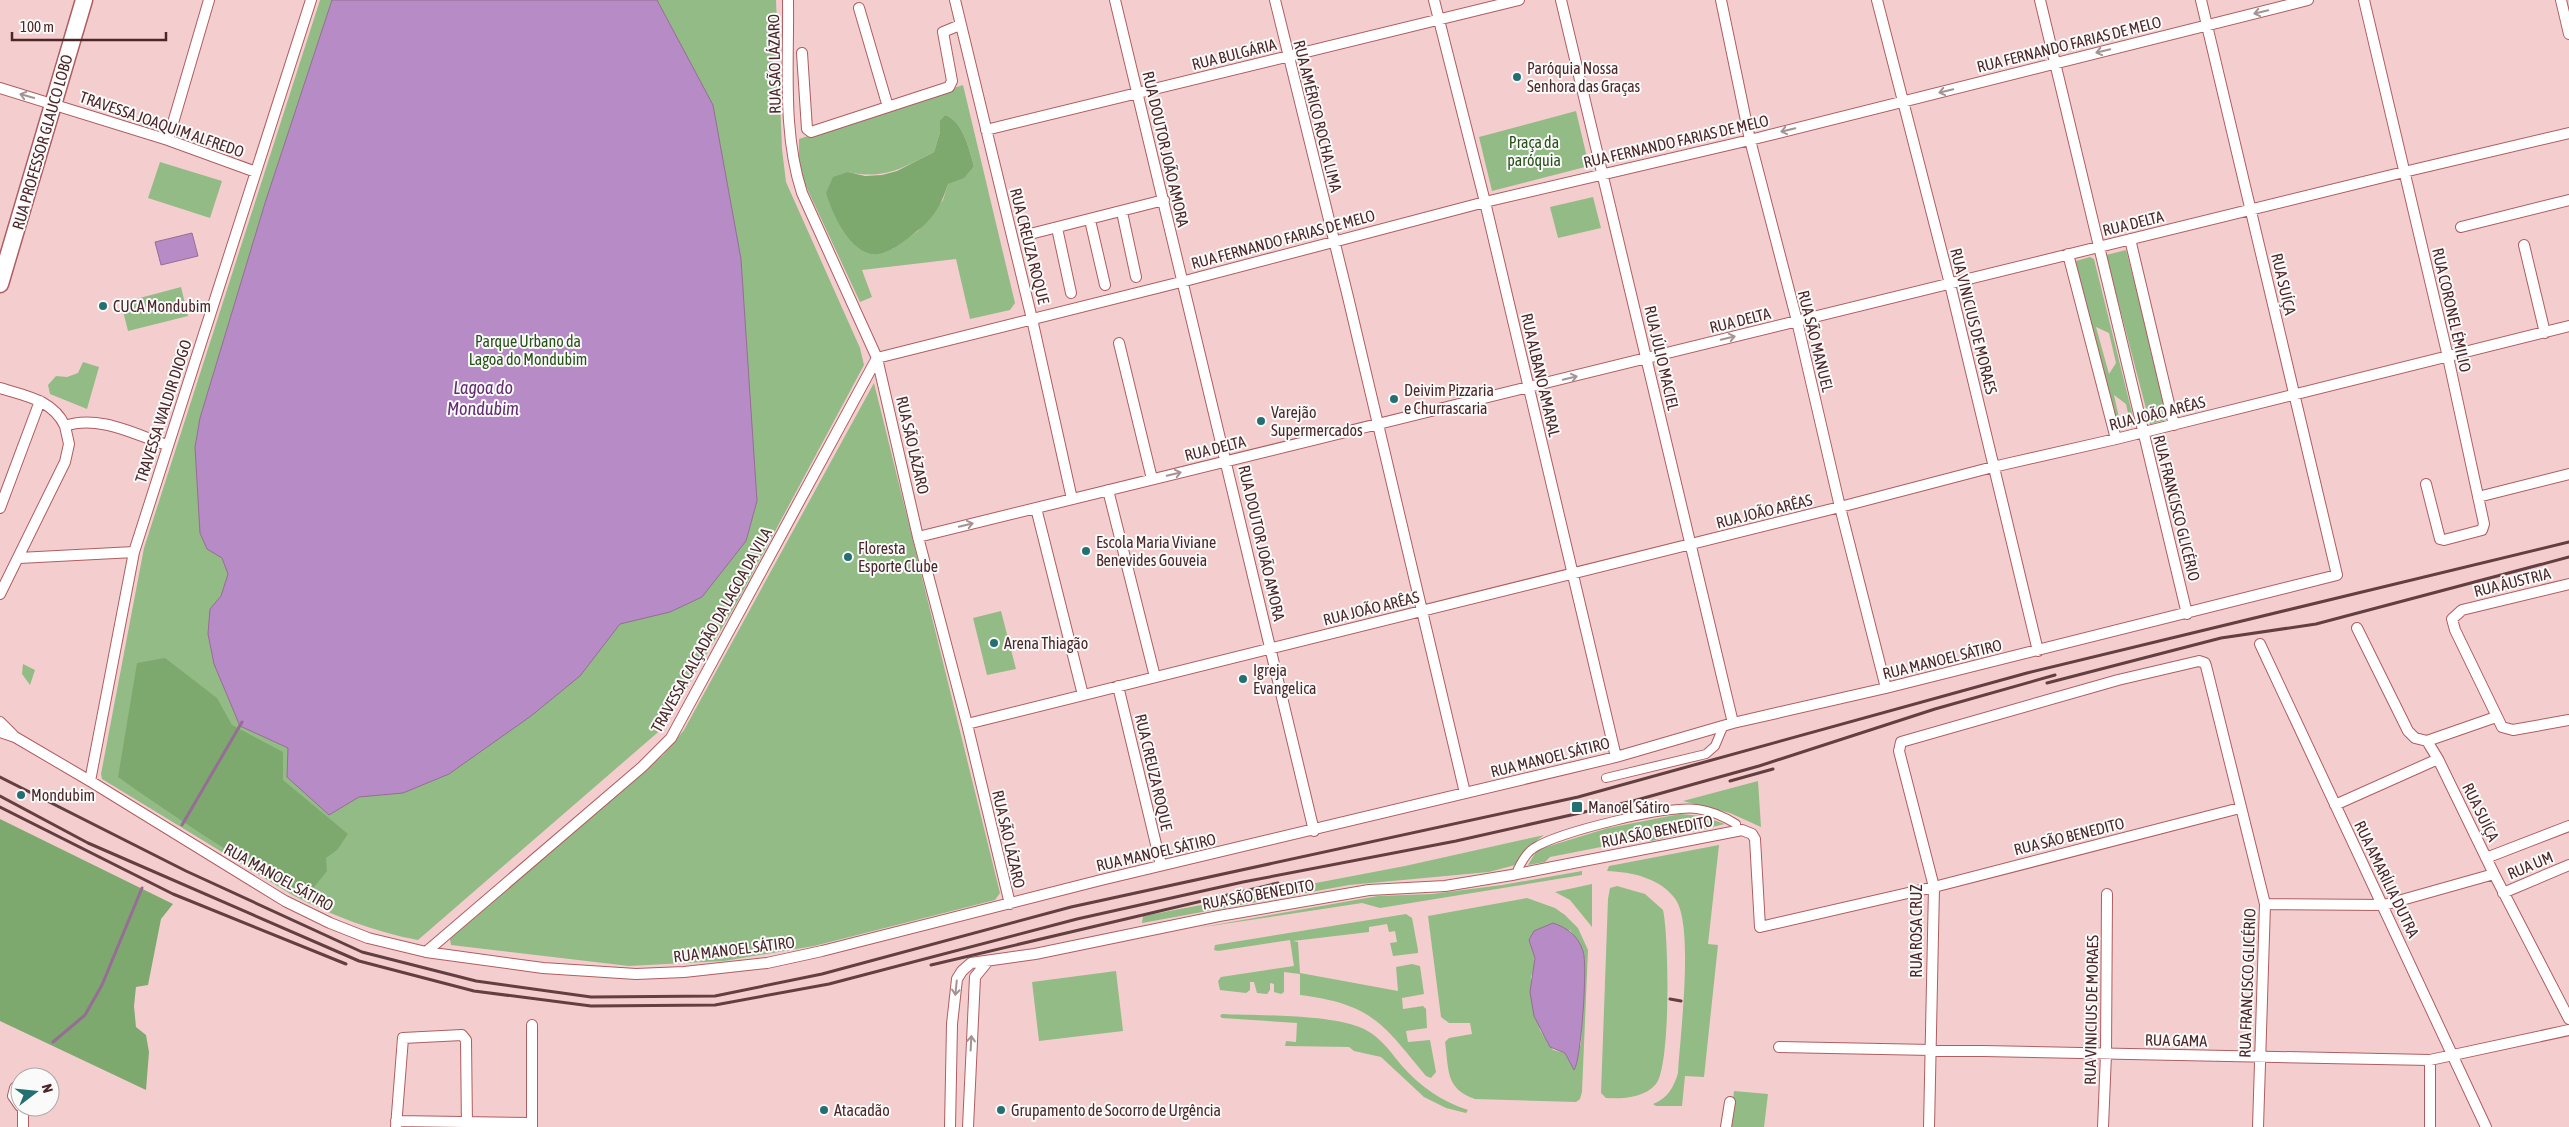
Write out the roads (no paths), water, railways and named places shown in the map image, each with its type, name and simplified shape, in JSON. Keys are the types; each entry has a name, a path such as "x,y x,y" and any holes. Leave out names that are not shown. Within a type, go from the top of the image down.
{"main road":[{"name":"RUA PROFESSOR GLAUCO LOBO","path":"0,284 84,0"}],"street":[{"path":"168,140 209,0"},
{"name":"TRAVESSA WALDIR DIOGO","path":"90,781 134,552 311,0"},
{"name":"RUA SÃO LÁZARO","path":"788,0 790,140 794,169 802,193 877,358 918,537 967,724 1010,904"},
{"name":"RUA CREUZA ROQUE","path":"955,0 1032,319 1072,499"},
{"name":"RUA DOUTOR JOÃO AMORA","path":"1116,0 1164,200 1181,282 1227,461 1314,831"},
{"name":"RUA AMÉRICO ROCHA LIMA","path":"1274,0 1334,241 1465,793"},
{"name":"RUA ALBANO AMARAL","path":"1434,0 1616,757"},
{"name":"RUA BULGÁRIA","path":"986,130 1519,0"},
{"name":"RUA JÚLIO MACIEL","path":"1560,0 1733,723"},
{"name":"RUA SÃO MANUEL","path":"1721,0 1750,140 1797,321 1840,508 1886,688"},
{"name":"RUA VINICIUS DE MORAES","path":"1877,0 1950,284 2038,651"},
{"name":"RUA FRANCISCO GLICÉRIO","path":"2040,0 2187,614"},
{"name":"RUA SUÍÇA","path":"2201,0 2337,575"},
{"name":"RUA FERNANDO FARIAS DE MELO","path":"877,358 1181,282 1484,202 1750,140 2308,0"},
{"name":"RUA CORONEL ÉMILIO","path":"2364,0 2448,357 2484,524 2482,530 2442,540 2439,537 2426,484"},
{"path":"2561,0 2569,34"},
{"path":"859,8 888,107"},
{"path":"802,53 807,129 810,132 951,85 943,32 960,25"},
{"name":"TRAVESSA JOAQUIM ALFREDO","path":"0,88 168,140 256,172"},
{"name":"RUA DELTA","path":"918,537 2250,209 2569,133"},
{"path":"1034,233 1164,200"},
{"path":"2462,227 2569,200"},
{"path":"1122,212 1136,277"},
{"path":"1090,220 1104,285"},
{"path":"1057,228 1071,293"},
{"name":"RUA FRANCISCO GLICÉRIO","path":"2130,239 2174,425"},
{"path":"2524,245 2545,333"},
{"path":"2068,254 2116,439"},
{"name":"RUA JOÃO ARÊAS","path":"967,724 1421,610 1840,508 1993,467 2174,425 2569,326"},
{"path":"1119,343 1152,480"},
{"name":"TRAVESSA CALÇADÃO DA LAGOA DA VILA","path":"426,952 642,767 671,738 877,358"},
{"path":"0,388 40,401 57,412 65,426 68,444 65,462 0,594"},
{"path":"0,508 40,401"},
{"path":"65,426 81,421 96,422 167,445"},
{"path":"2478,496 2569,474"},
{"path":"1108,490 1155,677"},
{"path":"1036,508 1083,695"},
{"path":"19,558 134,552"},
{"name":"RUA MANOEL SÁTIRO","path":"0,732 15,737 90,781 285,901 330,923 368,938 426,952 543,968 636,974 684,972 767,963 1010,904 1160,865 1314,831 1616,757 1733,723 2038,651 2337,575"},
{"name":"RUA ÁUSTRIA","path":"2496,717 2455,630 2452,619 2462,610 2569,584"},
{"name":"RUA SUÍÇA","path":"2357,628 2408,731 2415,738 2427,741 2438,758 2503,893 2569,1019"},
{"name":"RUA AMARÍLIA DUTRA","path":"2260,644 2384,905 2486,1127"},
{"name":"RUA FRANCISCO GLICÉRIO","path":"1903,740 2118,680 2199,661 2205,663 2265,904 2258,1127"},
{"name":"RUA CREUZA ROQUE","path":"1118,686 1160,865"},
{"path":"2427,741 2496,717 2502,727 2513,730 2569,720"},
{"name":"RUA MANOEL SÁTIRO","path":"0,722 15,737"},
{"path":"1606,778 1706,754 1715,746 1722,726"},
{"name":"RUA ROSA CRUZ","path":"1903,740 1899,745 1899,751 1934,887 1929,1050 1929,1127"},
{"path":"2335,805 2438,758"},
{"name":"RUA SÃO BENEDITO","path":"988,961 1369,890 1445,886 1512,875 1742,830 1752,834 1755,839 1760,926 1934,887 2240,808"},
{"path":"1518,868 1532,849 1545,841 1611,822 1679,809 1699,809 1726,818 1736,824"},
{"path":"2486,858 2569,826"},
{"name":"RUA UM","path":"2503,893 2569,865"},
{"path":"2265,904 2384,905 2494,874"},
{"name":"RUA VINICIUS DE MORAES","path":"2103,1127 2106,1054 2102,961 2107,894"},
{"path":"950,1127 952,1024 957,978 966,966 978,961 988,961"},
{"path":"968,1127 975,977 988,961"},
{"path":"467,1125 465,1037 403,1038 396,1124 467,1125 532,1125 532,1025"},
{"name":"RUA GAMA","path":"1779,1047 2430,1060 2569,1030"},
{"path":"2430,1060 2430,1127"},
{"path":"951,1077 969,1077"},
{"path":"1726,1127 1730,1102"}],"water":[{"name":"Lagoa do Mondubim","path":"332,0 657,0 713,105 741,259 757,501 746,541 702,597 670,612 620,624 580,676 531,716 449,774 403,793 359,797 329,815 287,777 288,748 240,726 214,664 208,634 210,609 221,596 228,574 222,558 207,549 200,533 195,447 200,418 265,203"},
{"path":"192,233 198,256 161,265 155,242"},
{"path":"1553,923 1568,930 1575,937 1583,951 1585,974 1581,1032 1577,1063 1574,1070 1565,1053 1550,1047 1534,1016 1530,992 1535,958 1529,940 1534,931"}],"waterway":[{"path":"182,825 242,722"},
{"path":"53,1042 85,1015 102,985 142,888"}],"railway":[{"path":"0,777 186,871 362,952 476,981 591,997 715,996 822,974 1071,907 1578,797 2027,673 2569,542"},
{"path":"2047,683 2221,638 2316,624 2569,557"},
{"path":"0,796 88,843 359,961 474,991 591,1006 715,1005 829,984 1077,919 1243,882 1456,841 1633,801 1759,766 1935,709 2055,675"},
{"path":"1730,781 1773,769"},
{"path":"0,807 173,894 346,964"},
{"path":"931,965 1278,883"},
{"path":"1670,999 1681,1001"}],"place":[{"name":"Paróquia Nossa Senhora das Graças","path":"1517,77"},
{"name":"CUCA Mondubim","path":"103,306"},
{"name":"Deivim Pizzaria e Churrascaria","path":"1394,399"},
{"name":"Varejão Supermercados","path":"1261,421"},
{"name":"Escola Maria Viviane Benevides Gouveia","path":"1086,551"},
{"name":"Floresta Esporte Clube","path":"848,557"},
{"name":"Arena Thiagão","path":"994,643"},
{"name":"Igreja Evangelica","path":"1243,679"},
{"name":"Mondubim","path":"21,795"},
{"name":"Manoel Sátiro","path":"1577,807"},
{"name":"Atacadão","path":"824,1110"},
{"name":"Grupamento de Socorro de Urgência","path":"1001,1110"}],"park label":[{"name":"Praça da paróquia","path":"1534,151"},
{"name":"Parque Urbano da Lagoa do Mondubim","path":"528,350"}]}
